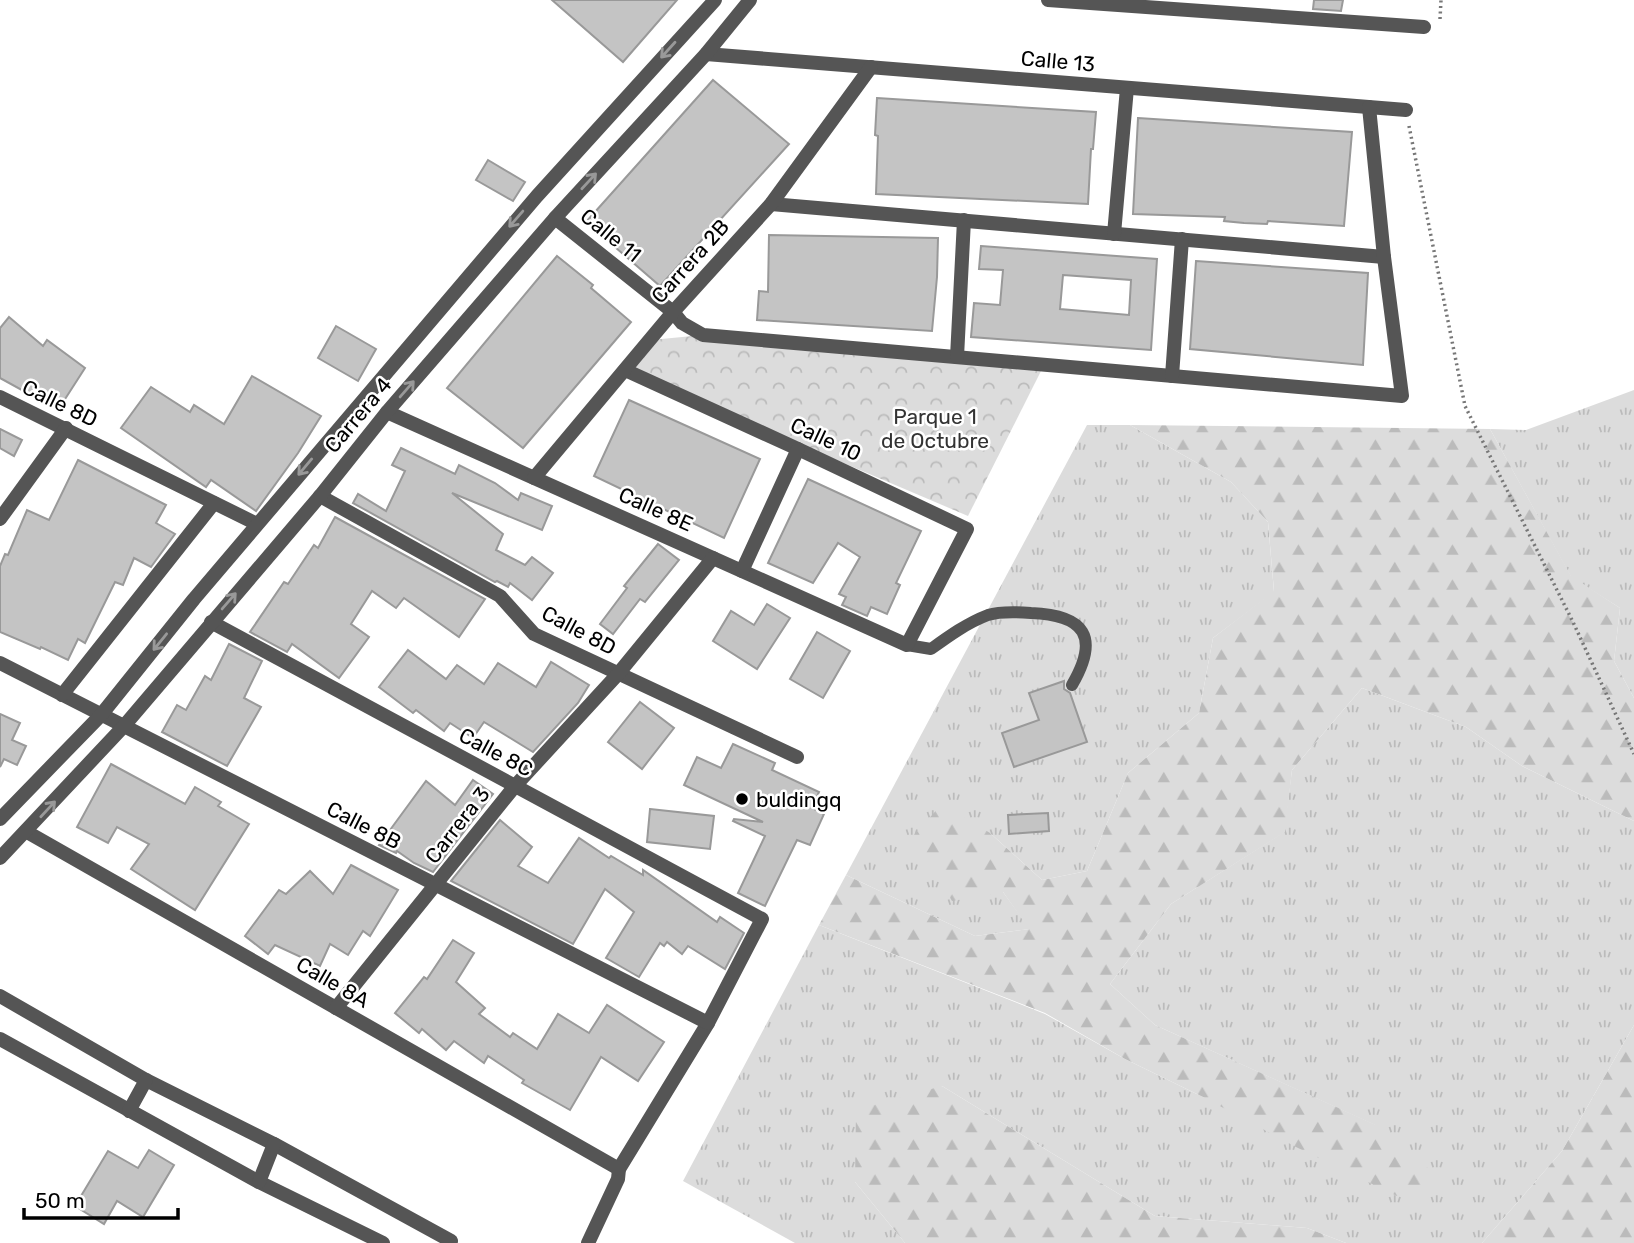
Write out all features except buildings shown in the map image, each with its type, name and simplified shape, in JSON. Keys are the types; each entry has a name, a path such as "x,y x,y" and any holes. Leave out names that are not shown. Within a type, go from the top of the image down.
{"street":[{"name":"Carrera 4","path":"0,819 101,715 257,524 537,196 715,0"},
{"name":"Carrera 4","path":"0,858 124,726 320,496 387,412 555,218 706,54 750,0"},
{"path":"1051,0 1277,8 1424,27"},
{"name":"Calle 13","path":"706,54 1406,110"},
{"name":"Carrera 2B","path":"534,478 673,312 771,204 871,68"},
{"path":"1114,234 1127,88"},
{"path":"771,204 1384,257 1369,107"},
{"name":"Calle 11","path":"555,218 673,312 682,323 703,335 1402,396 1384,257"},
{"path":"957,357 964,220"},
{"path":"1172,376 1182,239"},
{"name":"Calle 10","path":"625,370 967,529 907,645"},
{"name":"Calle 8D","path":"0,397 257,524"},
{"name":"Calle 8E","path":"387,412 907,645"},
{"path":"0,519 66,428"},
{"path":"742,571 798,449"},
{"name":"Calle 8D","path":"320,496 500,596 534,634 797,757"},
{"path":"62,695 214,503"},
{"name":"Carrera 3","path":"336,1008 515,786 618,674 713,558"},
{"name":"Calle 8C","path":"211,622 762,919 708,1023"},
{"name":"Calle 8B","path":"0,663 708,1023"},
{"name":"Calle 8A","path":"27,832 619,1169"},
{"path":"0,996 146,1080 274,1144 451,1241"},
{"path":"589,1243 618,1179 619,1169 708,1023"},
{"path":"0,1039 259,1182 383,1243"},
{"path":"129,1111 146,1080"},
{"path":"259,1182 274,1144"}],"lane":[{"path":"907,645 931,649 968,624 989,615 1007,612 1053,614 1071,619 1082,630 1087,647 1084,666 1072,685"}],"path":[{"path":"1406,110 1465,406 1573,622 1634,754"}],"green space":[{"name":"Parque 1 de Octubre","path":"703,335 1041,371 968,516 625,370 651,340"},
{"path":"1634,390 1634,698 1614,661 1620,608 1571,577 1490,429 1526,430"},
{"path":"1087,425 1130,425 1231,482 1268,522 1274,592 1213,638 1199,713 1128,773 1087,871 1042,880 990,833 1003,892 1030,929 975,936 846,875"},
{"path":"1130,425 1490,429 1571,576 1620,608 1614,661 1634,698 1634,821 1522,766 1466,727 1362,688 1292,770 1285,832 1171,904 1110,984 1155,1025 1376,1125 1445,1182 1397,1196 1125,1059 1045,1013 819,925 846,875 975,936 1029,929 1003,892 952,901 914,835 942,804 990,833 1042,880 1087,871 1128,773 1199,713 1213,638 1274,591 1268,522 1231,482"},
{"path":"1362,688 1466,727 1522,766 1634,821 1634,1025 1562,1151 1482,1243 1346,1243 1307,1228 1155,1216 942,1086 855,1182 905,1243 795,1243 683,1181 819,925 1045,1014 1125,1059 1203,1097 1375,1125 1155,1025 1110,984 1171,904 1284,832 1292,770"},
{"path":"1634,1025 1634,1243 1482,1243 1562,1151"},
{"path":"942,1086 1155,1216 1307,1228 1346,1243 905,1243 855,1182 856,1110"}],"place":[{"name":"buldingq","path":"742,799"}]}
